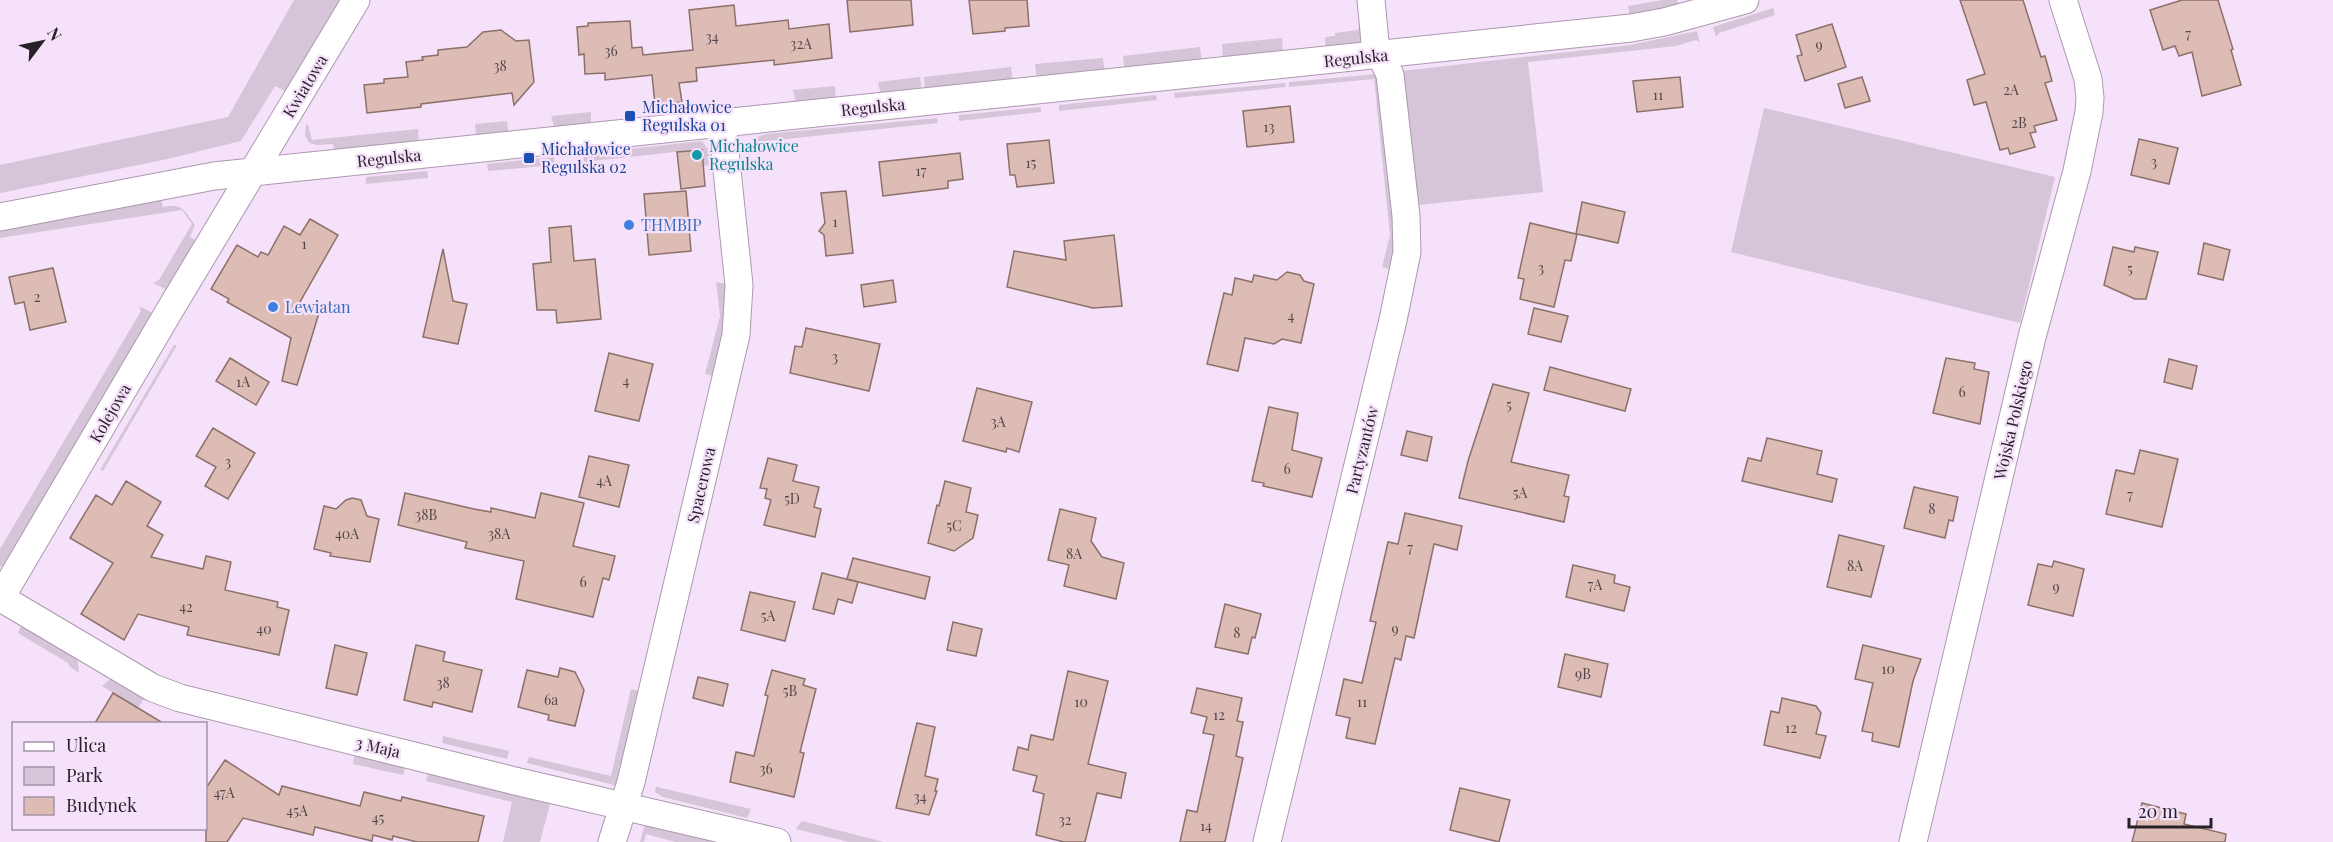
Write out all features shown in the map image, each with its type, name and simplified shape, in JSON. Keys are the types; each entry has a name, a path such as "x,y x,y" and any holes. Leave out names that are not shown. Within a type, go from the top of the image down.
{"street":[{"name":"Kwiatowa","path":"254,172 356,0"},
{"path":"1371,0 1375,42 1381,55"},
{"name":"Regulska","path":"0,217 185,182 254,172 1631,28 1664,22 1745,0"},
{"name":"Wojska Polskiego","path":"1913,842 2032,337 2077,171 2089,112 2088,79 2063,0"},
{"name":"Partyzantów","path":"1267,842 1406,258 1406,216 1390,75 1381,55"},
{"name":"Spacerowa","path":"612,842 631,782 736,335 739,285 722,122"},
{"name":"Kolejowa","path":"1,598 254,172"},
{"path":"185,182 200,189 210,198 220,227"},
{"name":"3 Maja","path":"1,598 153,688 175,696 777,842"}],"green space":[{"path":"294,0 342,0 287,92 275,86 241,141 163,160 0,193 0,165 228,117"},
{"path":"1677,0 1679,5 1630,17 1628,6"},
{"path":"1773,8 1775,15 1719,33 1716,37 1713,27"},
{"path":"1362,14 1362,38 1357,45 1326,51 1325,37 1335,36 1335,33 1358,30"},
{"path":"1697,31 1700,42 1696,40 1676,46 1528,62 1543,192 1418,205 1402,71 1630,45"},
{"path":"1282,38 1283,52 1223,57 1222,44"},
{"path":"1200,47 1202,63 1124,68 1123,56"},
{"path":"1103,58 1105,73 1037,78 1035,64"},
{"path":"1011,67 1013,82 925,91 924,77"},
{"path":"1377,74 1398,237 1391,269 1382,267 1390,235 1374,79 1289,87 1289,82"},
{"path":"920,77 922,91 881,96 878,82"},
{"path":"1285,83 1286,87 1175,98 1174,93"},
{"path":"835,86 836,100 796,104 793,90"},
{"path":"1156,95 1157,100 1059,111 1059,105"},
{"path":"1041,107 1041,112 959,121 959,115"},
{"path":"1764,108 2055,177 2020,323 1731,252"},
{"path":"591,112 591,126 555,130 551,116"},
{"path":"937,118 938,123 749,143 766,134"},
{"path":"507,121 509,135 478,138 476,135 475,124"},
{"path":"306,124 312,140 418,129 419,144 335,153 333,144 309,143 305,135"},
{"path":"702,141 709,151 713,164 704,166 702,149 584,162 583,154"},
{"path":"554,157 555,165 488,171 487,164"},
{"path":"427,171 428,178 366,184 366,177"},
{"path":"161,198 163,207 175,206 179,207 185,212 195,225 190,237 198,241 171,286 165,289 153,283 159,280 192,224 182,210 0,238 0,229"},
{"path":"716,282 726,284 723,337 714,376 705,374 720,316"},
{"path":"139,306 151,312 152,318 4,565 0,567 0,549 141,311"},
{"path":"174,345 177,345 103,471 100,470"},
{"path":"22,624 77,656 79,673 68,663 18,633"},
{"path":"112,678 145,697 138,708 102,686"},
{"path":"631,689 640,691 622,766 619,766 622,770 619,780 614,785 527,763 529,757 611,776"},
{"path":"443,736 509,751 507,759 442,743"},
{"path":"355,752 406,764 403,775 353,764"},
{"path":"429,770 551,800 540,842 503,842 512,802 426,781"},
{"path":"656,786 751,809 747,818 663,797 655,792"},
{"path":"646,821 715,838 715,842 676,842 646,834 644,842 640,842"},
{"path":"802,821 884,842 849,842 796,829"}],"building":[{"path":"847,0 911,0 913,25 850,32"},
{"path":"969,0 1027,0 1029,26 973,34"},
{"path":"1960,0 2023,0 2041,57 2045,56 2052,81 2045,83 2057,120 2034,126 2036,132 2030,133 2035,147 2010,154 2008,148 2000,150 1986,102 1974,105 1967,80 1985,74"},
{"path":"2182,0 2218,0 2241,85 2202,96 2192,52 2179,56 2175,46 2163,50 2150,10"},
{"path":"734,5 736,26 788,20 789,29 829,24 832,58 774,65 774,60 696,68 697,81 679,83 682,102 655,105 652,75 605,80 605,73 585,74 584,54 579,55 577,27 588,26 588,23 630,21 632,48 642,47 643,55 693,50 689,10"},
{"path":"1832,24 1846,67 1805,81 1797,56 1802,55 1796,35"},
{"path":"501,30 516,41 529,40 534,82 514,105 512,93 367,113 364,85 384,83 384,79 408,77 406,62 438,55 438,50 467,47 483,32"},
{"path":"1680,77 1683,107 1637,112 1633,81"},
{"path":"1862,77 1870,101 1845,108 1838,84"},
{"path":"1290,106 1294,142 1247,147 1243,111"},
{"path":"2139,139 2178,148 2169,184 2131,175"},
{"path":"1049,140 1054,183 1017,187 1015,175 1010,175 1007,144"},
{"path":"702,150 705,186 681,189 677,152"},
{"path":"960,153 963,179 948,181 948,188 883,196 879,162"},
{"path":"686,191 691,251 649,255 644,194"},
{"path":"846,191 853,253 826,256 824,235 819,231 825,223 821,193"},
{"path":"1582,202 1625,212 1618,243 1577,234 1571,261 1565,260 1554,307 1520,299 1524,279 1518,278 1530,223 1576,234"},
{"path":"310,219 338,235 300,302 319,313 297,385 282,381 291,338 227,302 229,299 211,289 237,245 258,257 261,252 268,255 284,226 300,235"},
{"path":"571,226 574,261 595,259 601,319 557,323 556,310 537,310 533,264 551,262 549,228"},
{"path":"1114,235 1122,306 1093,308 1007,287 1014,251 1066,260 1064,241"},
{"path":"2204,243 2230,250 2223,280 2198,274"},
{"path":"2113,247 2134,252 2135,247 2158,252 2146,299 2135,299 2104,285"},
{"path":"443,249 453,301 467,304 458,344 423,337"},
{"path":"53,268 66,322 30,330 24,302 15,304 9,277"},
{"path":"1287,272 1300,275 1304,281 1314,284 1301,343 1282,339 1274,344 1245,338 1238,371 1207,364 1224,293 1232,295 1235,278 1252,282 1254,275 1277,280"},
{"path":"893,280 896,302 864,307 861,285"},
{"path":"1534,308 1568,316 1561,342 1528,334"},
{"path":"806,328 880,344 869,391 790,373 795,346 802,347"},
{"path":"609,353 653,364 639,421 595,411"},
{"path":"230,358 269,382 256,405 216,381"},
{"path":"1946,358 1975,363 1974,369 1989,372 1980,424 1933,413"},
{"path":"2169,359 2197,366 2192,389 2164,382"},
{"path":"1550,367 1631,389 1625,411 1544,390"},
{"path":"1493,384 1529,393 1511,462 1569,475 1564,496 1569,497 1564,522 1459,498 1468,461"},
{"path":"977,388 1032,402 1019,452 1007,448 1006,452 963,441"},
{"path":"1269,407 1298,413 1292,450 1322,458 1312,497 1263,486 1264,483 1252,481"},
{"path":"213,428 255,453 228,499 205,486 216,467 196,456"},
{"path":"1407,431 1432,437 1427,461 1401,455"},
{"path":"1767,438 1822,451 1817,474 1837,479 1832,502 1742,481 1748,458 1761,461"},
{"path":"2140,450 2178,459 2162,527 2106,514 2116,470 2134,474"},
{"path":"589,456 629,465 619,507 579,497"},
{"path":"768,458 797,465 793,481 819,487 814,507 821,509 815,537 764,525 771,500 765,498 767,489 760,488"},
{"path":"126,481 161,502 147,526 163,535 151,557 203,569 206,556 231,562 225,590 278,602 277,607 289,610 279,655 187,635 189,627 138,614 124,640 81,614 113,563 70,538 96,495 112,505"},
{"path":"945,481 971,488 966,512 978,515 973,538 954,551 928,543"},
{"path":"1914,487 1958,497 1953,521 1949,520 1945,538 1904,528"},
{"path":"405,493 474,509 491,512 491,508 535,518 541,493 584,503 573,546 615,556 609,580 603,578 593,617 516,599 524,561 465,548 467,542 398,525"},
{"path":"352,498 361,500 367,516 379,519 370,562 330,556 331,553 314,549 324,506 336,509"},
{"path":"1060,509 1096,518 1091,541 1102,557 1124,563 1116,599 1064,586 1069,565 1048,560"},
{"path":"1405,513 1462,526 1457,550 1434,544 1414,638 1406,636 1401,660 1395,658 1375,744 1346,738 1350,718 1336,715 1344,679 1362,683 1376,622 1370,621 1388,542 1398,544"},
{"path":"1839,535 1884,546 1871,597 1827,587"},
{"path":"853,558 930,577 925,599 847,579"},
{"path":"2054,561 2084,569 2073,616 2028,605 2038,564 2052,567"},
{"path":"1573,565 1615,575 1614,583 1630,587 1624,611 1566,597"},
{"path":"822,573 858,582 852,603 838,599 834,614 813,609"},
{"path":"750,592 795,602 785,641 741,630"},
{"path":"1225,604 1261,614 1248,654 1215,647"},
{"path":"953,622 982,629 976,656 947,650"},
{"path":"335,645 367,653 357,695 326,688"},
{"path":"416,645 445,652 443,661 482,670 472,712 433,702 432,707 404,700"},
{"path":"1863,645 1921,659 1913,681 1899,747 1872,741 1873,733 1862,731 1873,683 1855,679"},
{"path":"1565,654 1608,664 1601,697 1558,687"},
{"path":"560,668 575,672 584,690 575,726 548,720 549,715 518,707 527,670 558,677"},
{"path":"772,670 805,679 803,685 816,689 800,752 804,753 794,797 730,782 736,752 754,756"},
{"path":"1068,671 1108,681 1088,764 1126,773 1121,798 1097,793 1085,842 1064,842 1036,835 1044,794 1033,791 1037,776 1013,770 1018,747 1028,750 1031,735 1053,740"},
{"path":"698,677 728,684 723,706 693,698"},
{"path":"1197,688 1242,698 1237,721 1243,722 1236,756 1243,758 1225,842 1180,842 1187,810 1197,812 1214,735 1203,733 1207,717 1191,713"},
{"path":"113,693 161,722 96,722"},
{"path":"1782,698 1816,706 1821,713 1816,734 1826,736 1820,758 1764,745 1771,711 1779,713"},
{"path":"917,723 935,727 925,776 938,779 935,791 937,791 929,815 896,808"},
{"path":"225,760 279,795 282,786 360,806 364,792 401,801 402,797 484,816 478,842 417,842 393,836 392,840 373,835 372,841 315,827 313,835 243,818 227,842 206,842 207,787"},
{"path":"1460,788 1510,800 1499,842 1450,830"},
{"path":"2142,803 2186,814 2184,824 2226,834 2225,842 2132,842"}],"place":[{"name":"Michałowice Regulska 01","path":"630,116"},
{"name":"Michałowice Regulska","path":"697,155"},
{"name":"Michałowice Regulska 02","path":"529,158"},
{"name":"THMBIP","path":"629,225"},
{"name":"Lewiatan","path":"273,307"}]}
